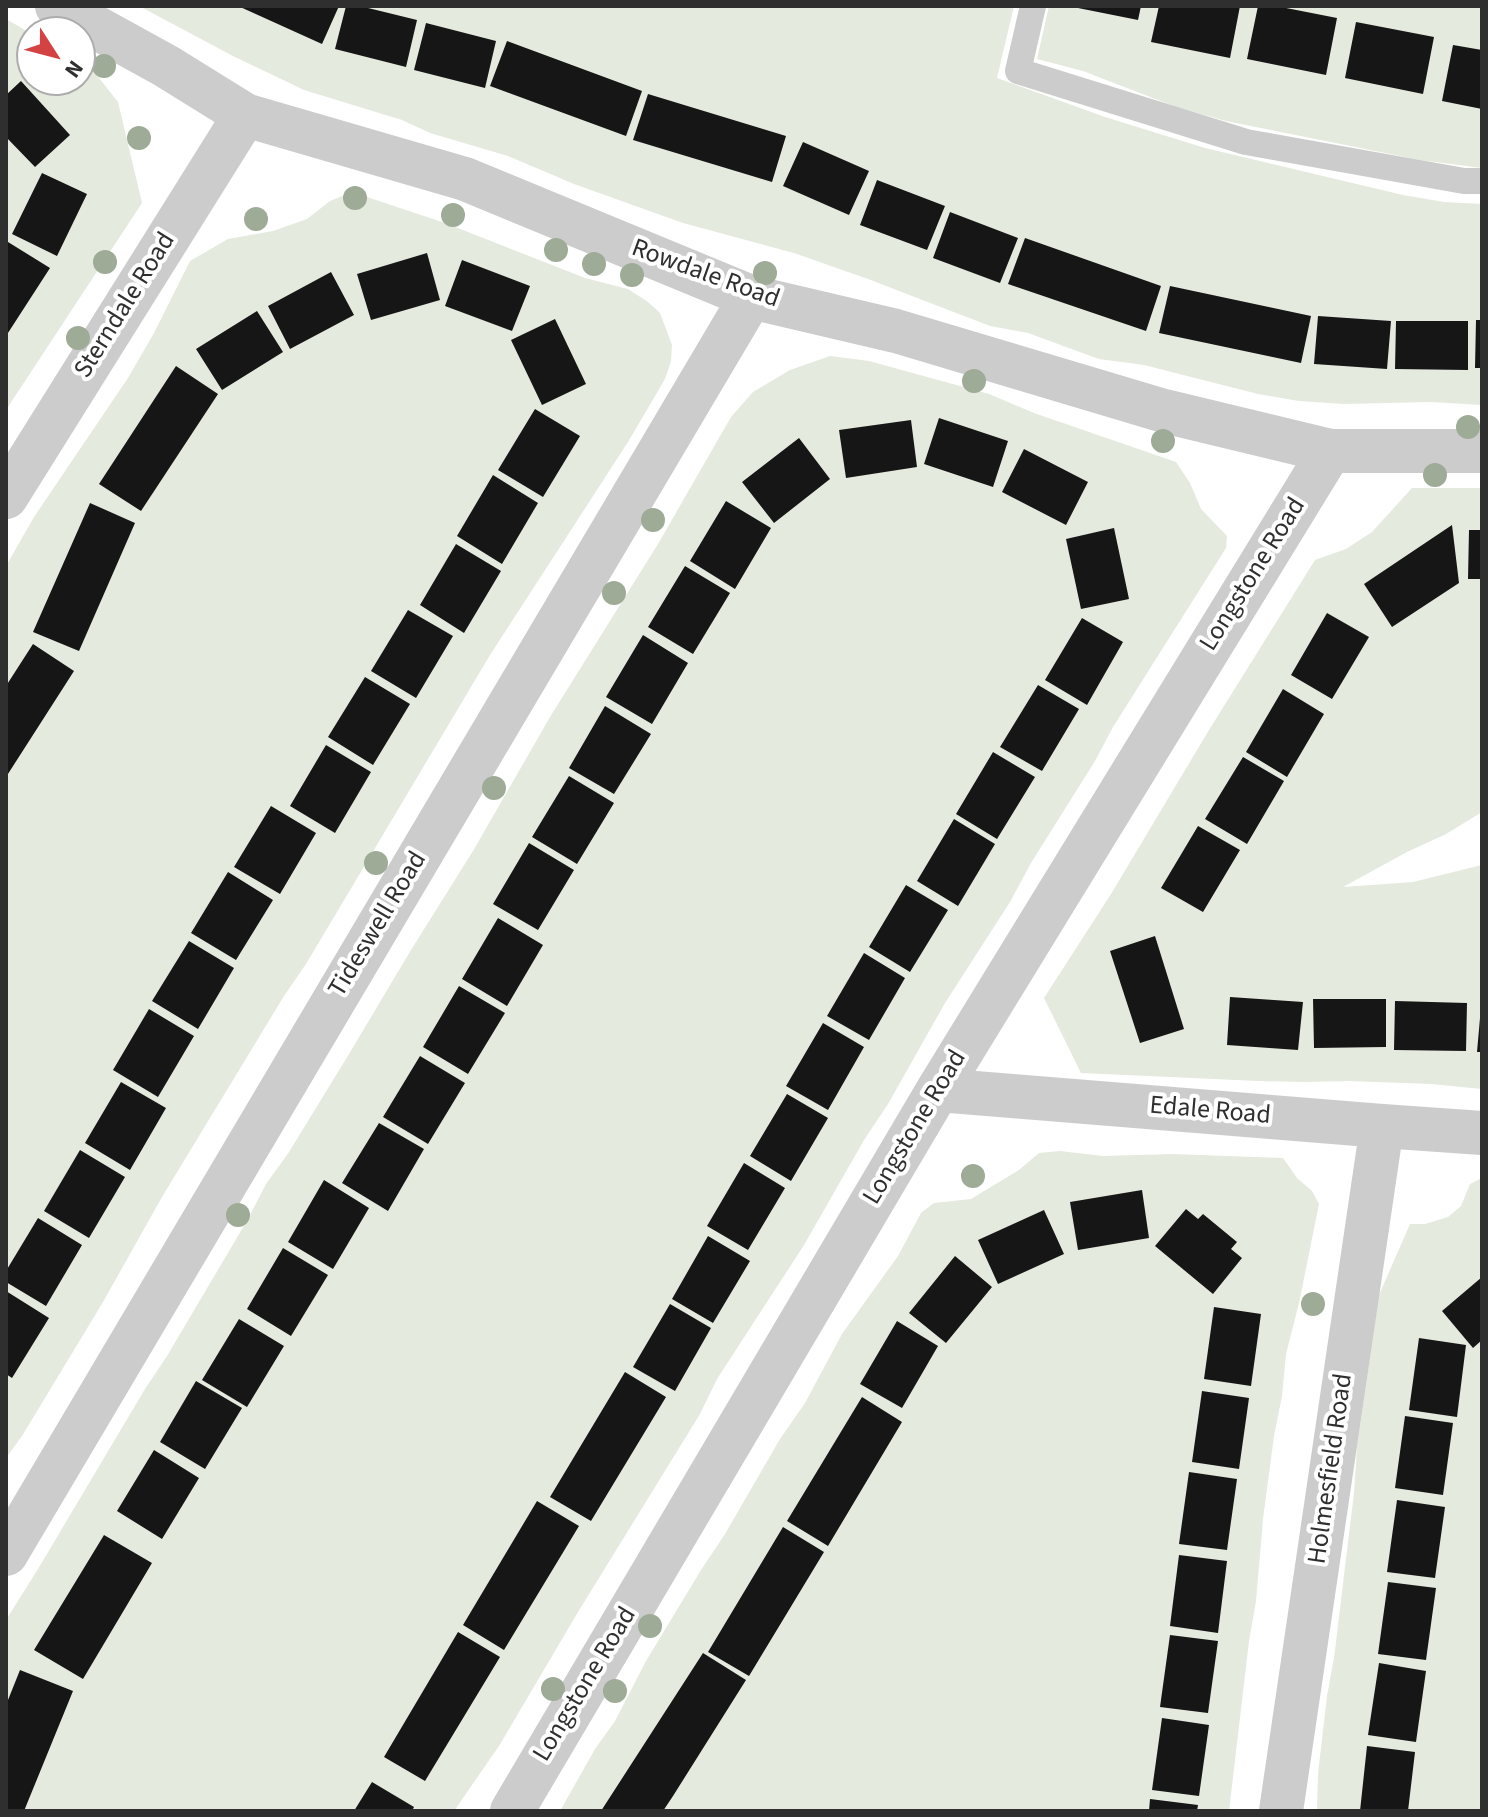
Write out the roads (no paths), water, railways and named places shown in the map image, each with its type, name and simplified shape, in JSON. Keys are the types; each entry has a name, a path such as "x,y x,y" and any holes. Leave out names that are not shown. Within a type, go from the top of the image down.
{"street":[{"name":"Rowdale Road","path":"57,6 166,66 245,115 465,179 751,297 896,331 1164,411 1330,451 1482,451"},
{"name":"Sterndale Road","path":"6,497 245,115"},
{"name":"Tideswell Road","path":"6,1554 751,297"},
{"name":"Longstone Road","path":"512,1811 938,1090 1330,451"},
{"name":"Edale Road","path":"938,1090 1482,1133"},
{"name":"Holmesfield Road","path":"1281,1811 1382,1126"}],"lane":[{"path":"1033,6 1018,71 1246,142 1464,181 1482,181"}]}
